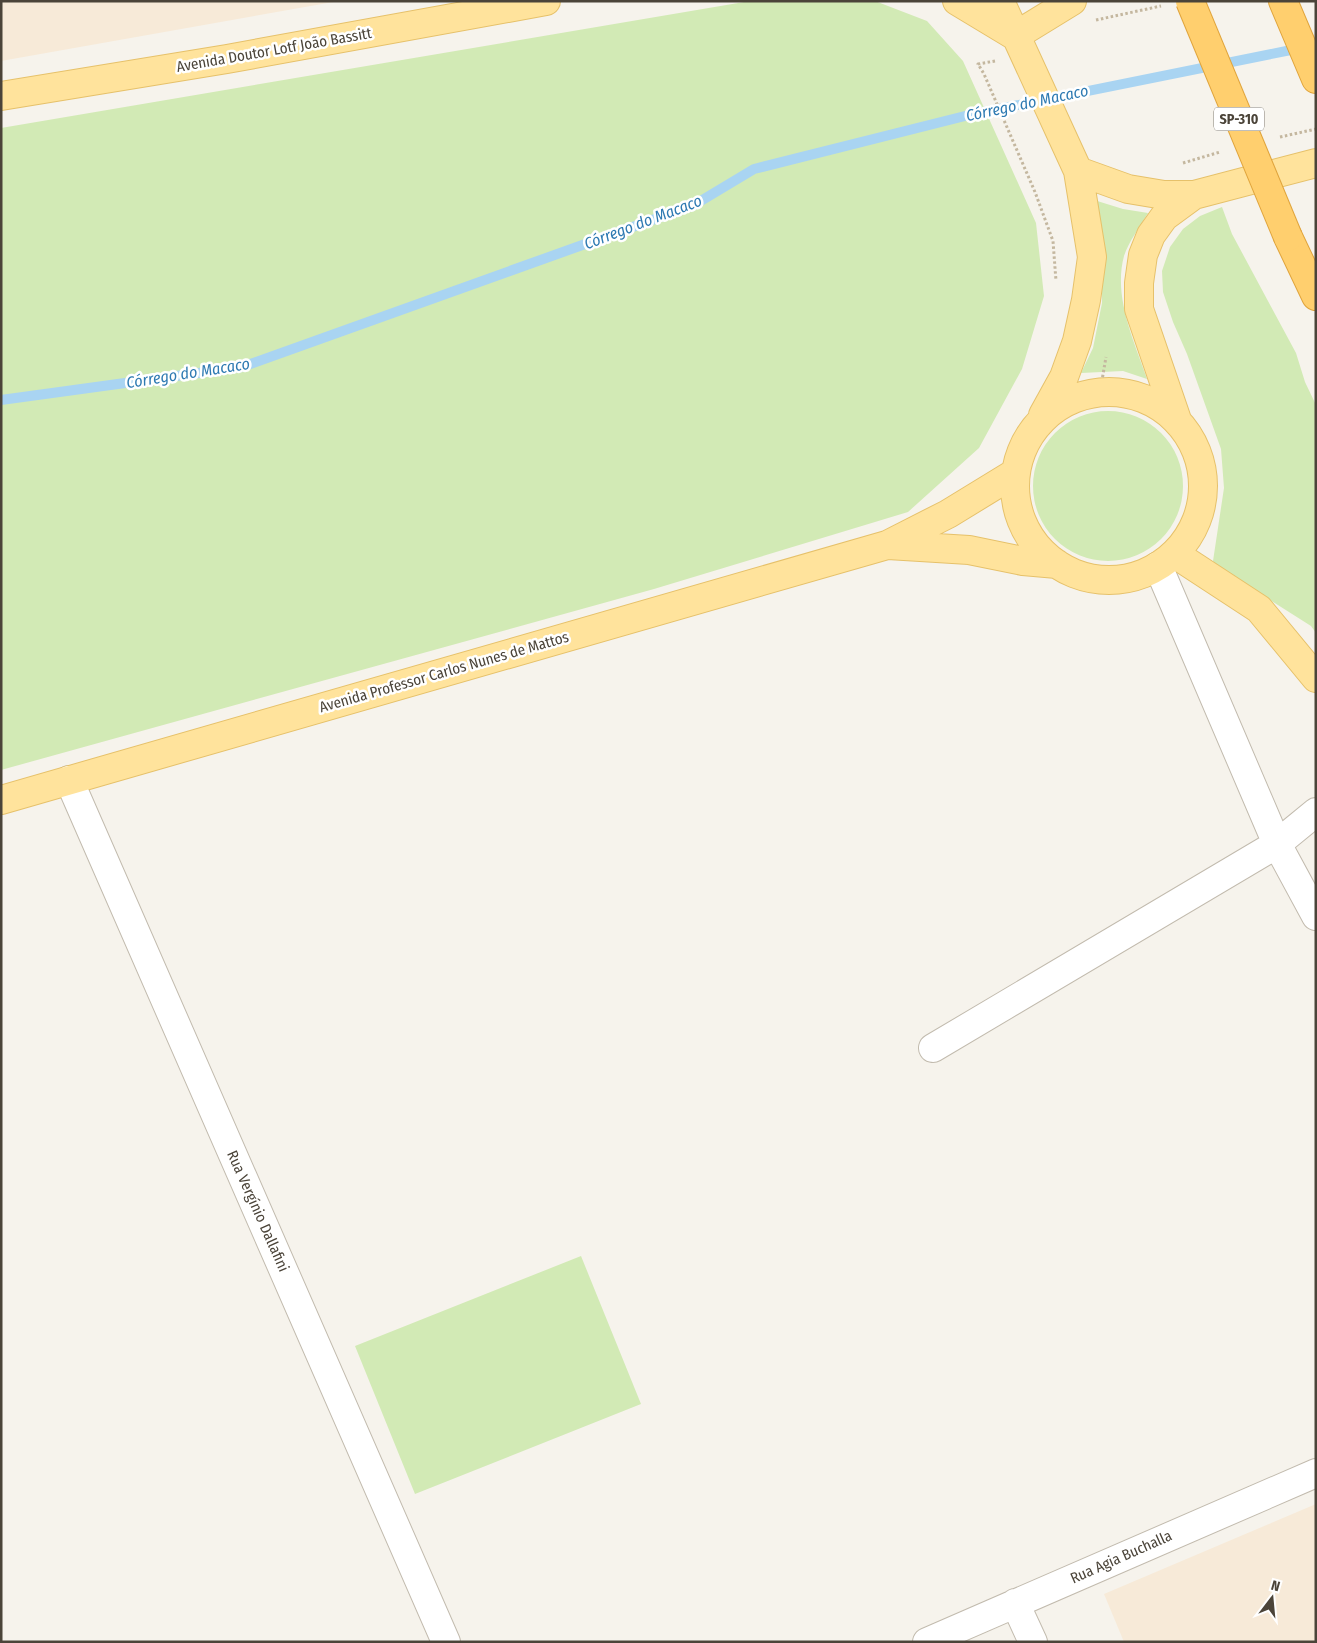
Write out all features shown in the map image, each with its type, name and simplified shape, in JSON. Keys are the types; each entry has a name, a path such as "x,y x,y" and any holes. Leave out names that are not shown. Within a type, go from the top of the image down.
{"highway":[{"name":"SP-310","path":"1190,1 1288,236 1316,296"},
{"path":"1282,1 1316,79"}],"main road":[{"name":"Avenida Doutor Lotf João Bassitt","path":"1,96 217,60 546,1"},
{"path":"957,1 1020,46"},
{"path":"1000,1 1078,171 1092,257 1086,300 1077,341 1064,377 1042,417 1029,434 1020,453 1014,474 1014,494 1019,515 1027,534 1040,551 1057,564 1076,574 1096,579 1118,580 1138,575 1166,560 1188,537 1198,518 1203,491 1203,477 1198,456 1189,437 1176,420 1161,406 1141,397 1121,392 1100,392 1079,396 1059,405 1042,417"},
{"path":"1020,46 1072,1"},
{"path":"1078,171 1128,189 1164,195 1194,195 1316,163"},
{"path":"1176,420 1138,309 1139,282 1143,255 1151,234 1164,217 1194,195"},
{"name":"Avenida Professor Carlos Nunes de Mattos","path":"1,800 887,544 948,514 1014,474"},
{"name":"Avenida Professor Carlos Nunes de Mattos","path":"887,544 969,550 1023,561 1057,564"},
{"path":"1166,560 1259,609 1316,678"}],"street":[{"path":"1166,560 1277,844 1316,916"},
{"name":"Rua Vergínio Dallafini","path":"69,780 446,1642"},
{"path":"933,1048 1277,844 1316,812"},
{"name":"Rua Agia Buchalla","path":"927,1642 1316,1472"},
{"path":"1015,1604 1033,1642"}],"path":[{"path":"984,74 1024,165 1053,241 1057,290"},
{"path":"1073,350 1107,352 1100,392"}],"shaded area":[{"path":"1,1 339,1 1,61"},
{"path":"1316,1504 1316,1642 1124,1642 1104,1594"}],"green space":[{"path":"750,1 875,1 927,21 963,61 1036,223 1044,296 1022,369 979,448 908,512 654,589 1,770 1,128"},
{"path":"1094,200 1123,209 1148,213 1126,251 1121,271 1121,287 1126,319 1147,379 1123,371 1081,373 1093,348 1102,303 1101,258"},
{"path":"1222,207 1232,234 1296,353 1305,382 1316,405 1316,633 1311,626 1251,588 1223,577 1213,561 1224,488 1221,449 1163,292 1162,271 1170,247 1183,229 1200,216"},
{"path":"1108,411 1123,412 1137,417 1161,433 1177,457 1182,471 1182,501 1177,515 1161,539 1137,555 1123,560 1108,561 1093,560 1079,555 1055,539 1039,515 1034,501 1033,486 1034,471 1039,457 1055,433 1079,417 1093,412"},
{"path":"581,1256 641,1404 415,1494 355,1346"}],"waterway":[{"name":"Córrego do Macaco","path":"1,400 242,367 694,205 754,169 969,115 1301,48"}]}
